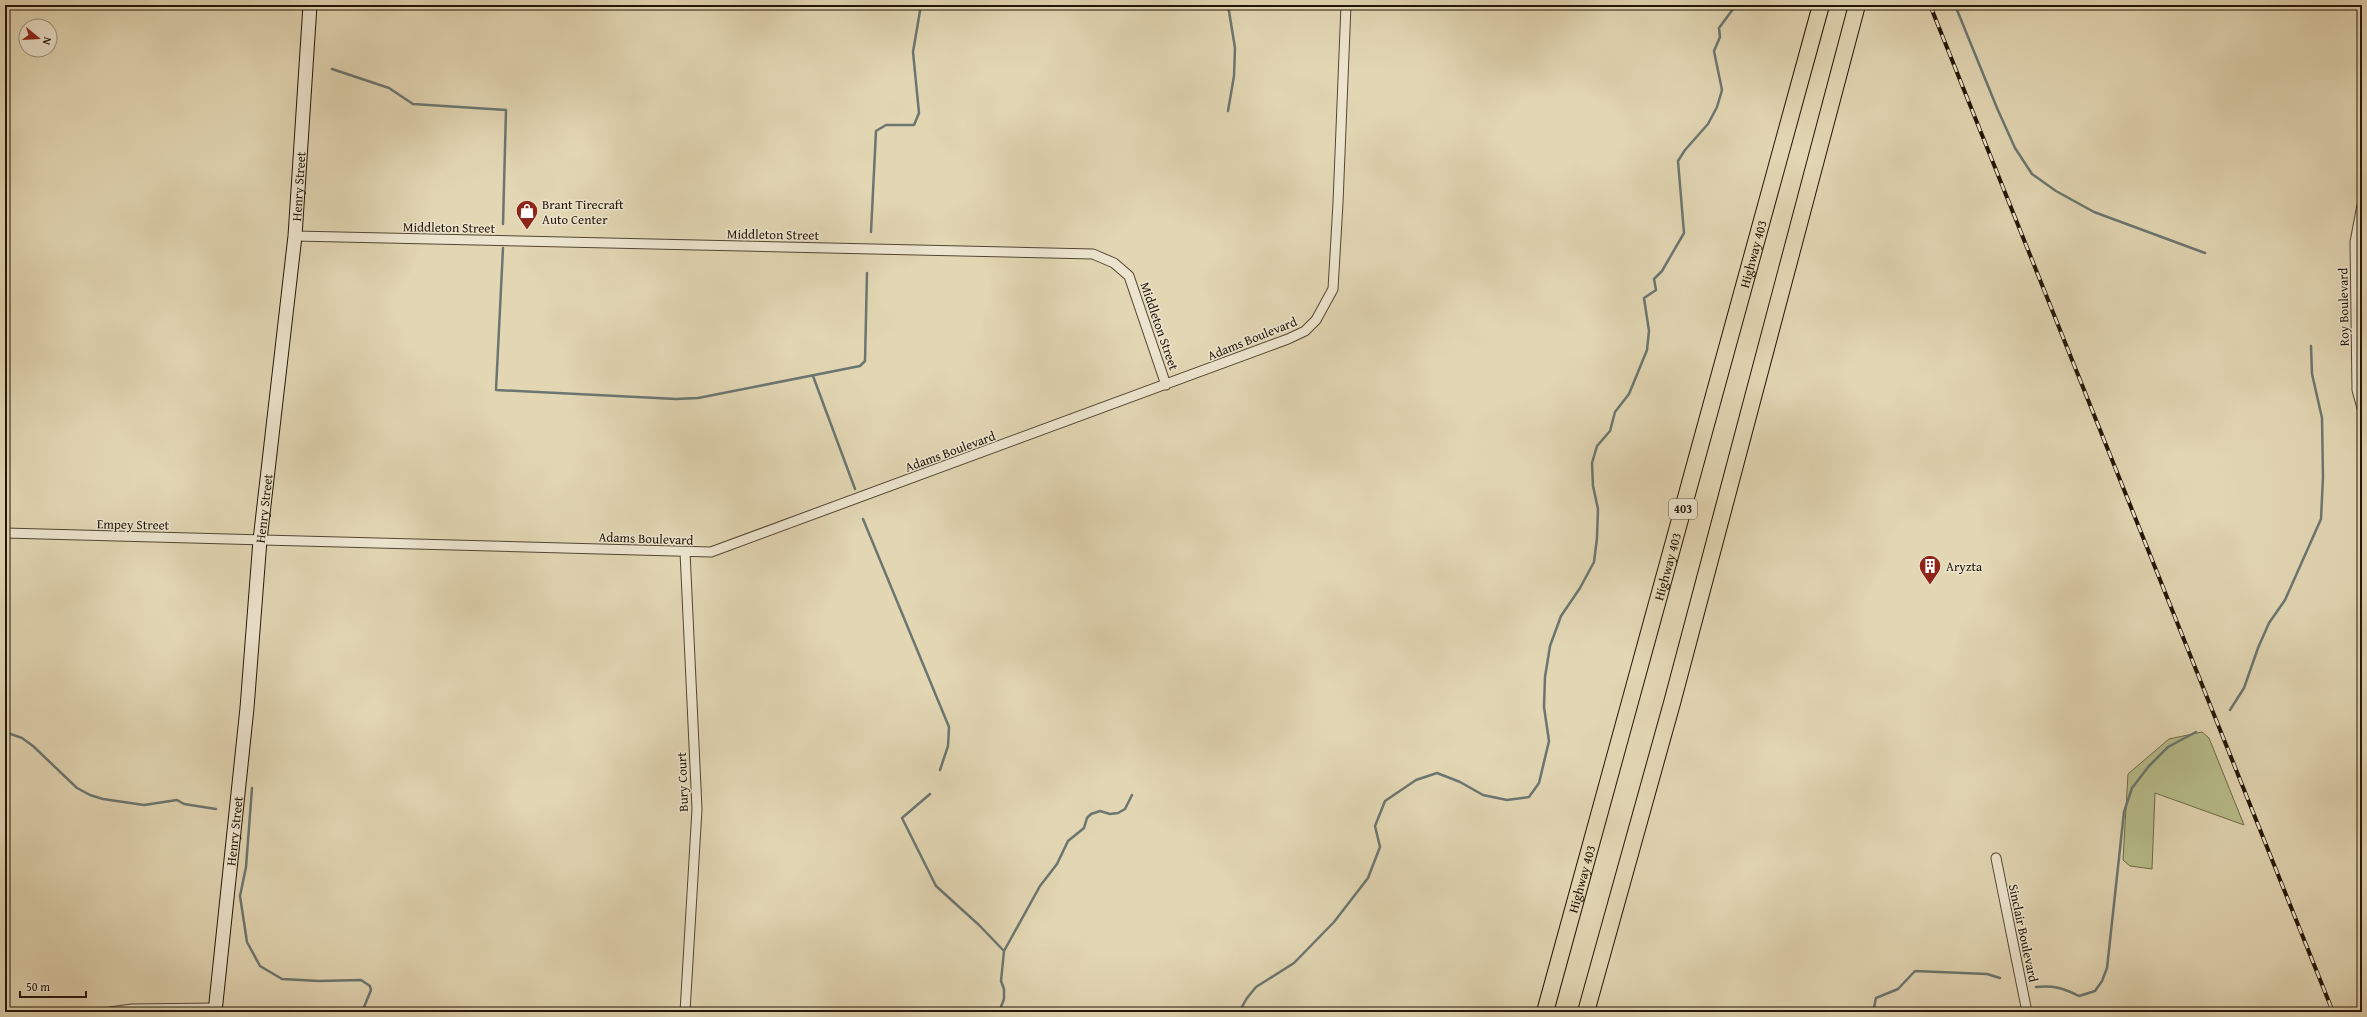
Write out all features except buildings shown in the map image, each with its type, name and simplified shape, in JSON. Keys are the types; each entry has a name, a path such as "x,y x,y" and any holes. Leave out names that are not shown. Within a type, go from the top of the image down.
{"highway":[{"name":"Highway 403","path":"1545,1012 1821,5"},
{"path":"1586,1012 1672,703 1857,5"}],"main road":[{"name":"Henry Street","path":"215,1010 247,708 260,540 295,236 310,5"}],"street":[{"name":"Adams Boulevard","path":"260,540 711,552 1166,385 1305,331 1326,304 1333,289 1346,5"},
{"name":"Roy Boulevard","path":"2362,205 2355,242 2357,390 2362,408"},
{"name":"Middleton Street","path":"295,236 1093,254 1114,263 1129,276 1166,385"},
{"name":"Empey Street","path":"5,534 260,540"},
{"name":"Bury Court","path":"685,552 697,809 686,1012"},
{"name":"Sinclair Boulevard","path":"1996,858 2027,1012"},
{"path":"110,1012 132,1009 215,1010"}],"green space":[{"path":"2202,732 2209,738 2244,825 2155,793 2152,869 2130,866 2123,860 2128,774 2169,739"}],"waterway":[{"path":"871,232 876,131 886,125 914,125 919,113 913,52 921,5"},
{"path":"1228,5 1235,48 1234,76 1228,111"},
{"path":"1239,1012 1247,998 1256,987 1294,963 1334,922 1368,878 1380,847 1375,826 1385,801 1416,780 1437,773 1460,782 1483,795 1507,800 1529,797 1539,783 1549,741 1544,707 1545,677 1550,646 1561,616 1580,588 1594,562 1598,509 1593,486 1592,463 1597,446 1610,431 1615,412 1629,394 1647,350 1649,331 1644,298 1656,290 1654,279 1662,271 1684,233 1678,161 1685,150 1708,124 1717,107 1722,90 1714,51 1720,37 1719,28 1736,5"},
{"path":"1955,5 2015,148 2032,174 2056,191 2094,212 2205,253"},
{"path":"332,69 389,88 413,104 506,110 503,224"},
{"path":"503,248 496,390 676,399 698,398 860,366 865,361 867,273"},
{"path":"2230,710 2244,688 2258,648 2269,623 2285,600 2321,519 2323,477 2322,418 2312,374 2311,346"},
{"path":"813,376 855,489"},
{"path":"863,519 949,727 948,746 940,770"},
{"path":"5,732 22,738 33,746 77,788 90,795 103,799 144,805 177,800 184,804 216,809"},
{"path":"2036,987 2048,986 2058,988 2079,996 2095,991 2102,981 2107,968 2124,812 2132,788 2149,766 2168,747 2196,732"},
{"path":"252,788 246,867 240,896 247,942 260,966 282,979 319,981 361,980 370,986 371,990 362,1012"},
{"path":"930,794 902,818 936,886 979,925 1004,951"},
{"path":"999,1012 1004,999 1004,989 1001,981 1004,951 1040,886 1057,864 1068,841 1084,828 1087,818 1091,814 1100,811 1110,814 1118,813 1125,809 1132,795"},
{"path":"1873,1012 1876,998 1898,989 1915,971 1987,974 2000,978"}],"railway":[{"path":"1930,5 2333,1012"}],"place":[{"name":"Brant Tirecraft Auto Center","path":"527,230"},
{"name":"Aryzta","path":"1930,586"}]}
